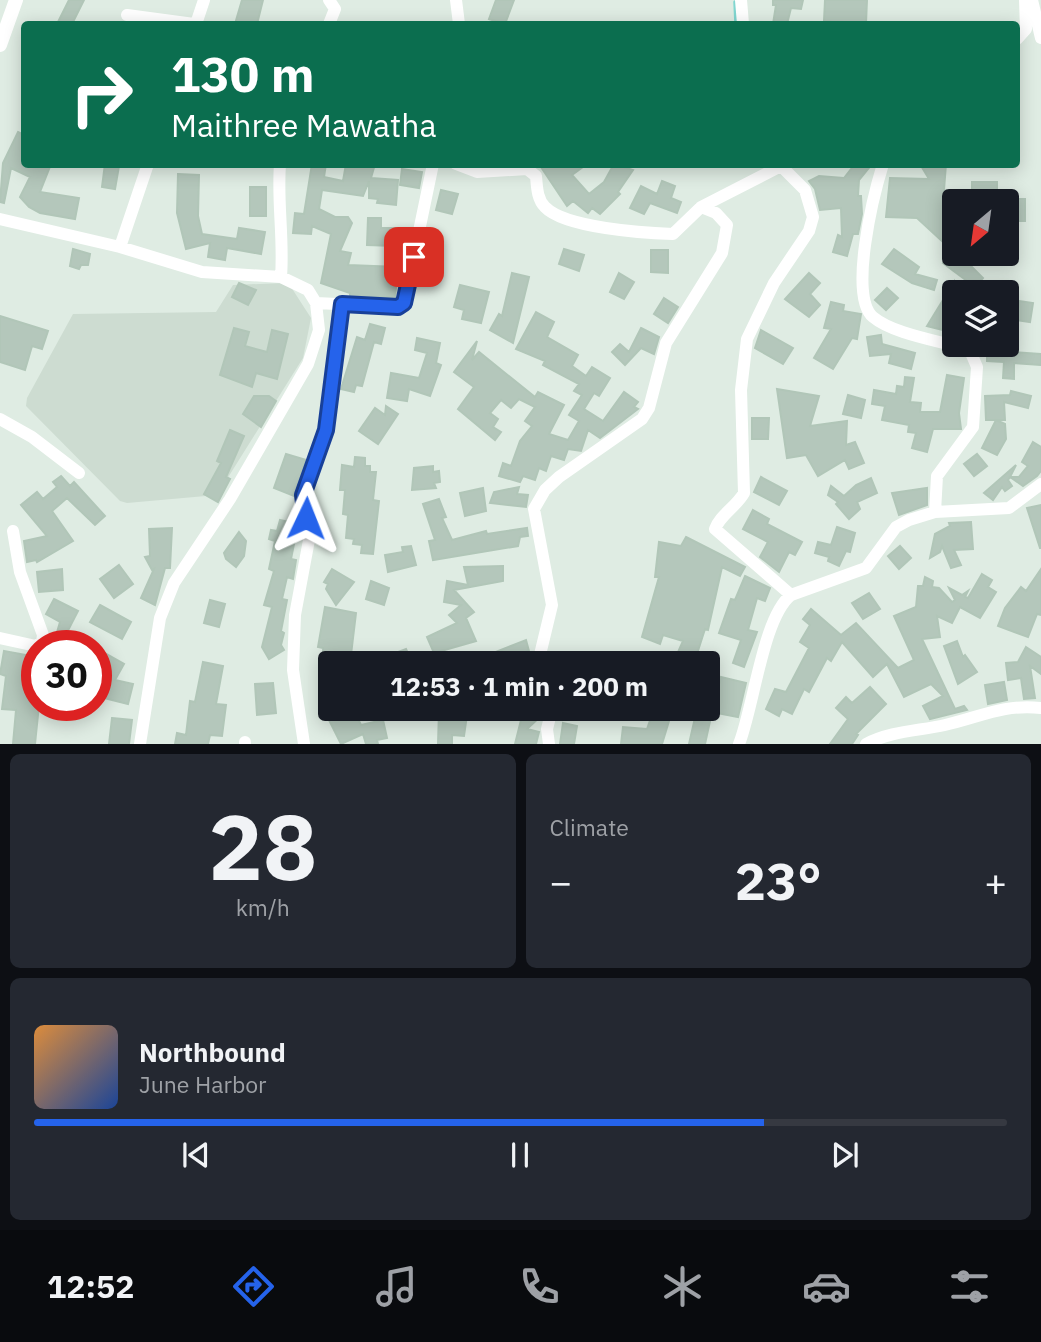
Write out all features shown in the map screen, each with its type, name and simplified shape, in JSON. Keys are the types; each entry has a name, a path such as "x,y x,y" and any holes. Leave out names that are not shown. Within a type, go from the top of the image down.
{"street":[{"path":"0,45 16,0"},
{"path":"196,21 204,0"},
{"path":"456,0 459,21"},
{"path":"741,0 743,21"},
{"path":"1020,36 1026,29 1025,0"},
{"path":"1031,0 1041,38"},
{"path":"330,21 336,3"},
{"path":"127,15 172,21"},
{"path":"120,247 147,168"},
{"path":"280,168 278,201 283,251 281,277"},
{"path":"316,303 398,307 404,303 432,168"},
{"path":"466,168 477,172 527,169 536,176 538,198 544,207 559,218 636,233 673,234 701,207 774,168"},
{"path":"783,168 805,190 813,218 809,231 774,283 747,339 741,390 744,493 736,506 718,521 715,529 791,595"},
{"path":"882,168 873,206 862,285 864,303 871,316 886,325 966,349 971,353 977,367 973,427 937,476 935,512"},
{"path":"541,651 552,605 534,509 545,490 559,477 619,438 642,419 649,408 666,343 722,253 727,239 727,225 716,213 701,207"},
{"path":"0,219 120,247 202,272 281,277 308,290 316,303 319,330 307,364 230,499 174,583 160,618 140,744"},
{"path":"304,744 293,670 295,615 309,540 303,495 326,430 342,304"},
{"path":"0,419 32,437 79,473"},
{"path":"738,744 749,718 772,621 782,603 791,595 866,568 896,527 909,520 935,512 1009,508 1041,484"},
{"path":"0,638 36,646 42,642 43,635 20,572 13,531"},
{"path":"866,744 883,735 946,725 999,708 1041,708"},
{"path":"549,721 549,744"}],"shaded area":[{"path":"284,283 291,287 311,318 303,358 217,495 127,503 120,501 26,406 27,398 73,314 216,312 233,285"}],"building":[{"path":"69,0 84,0 74,21 58,21"},
{"path":"242,0 263,0 258,21 236,21"},
{"path":"496,0 514,0 506,21 489,19"},
{"path":"773,0 803,0 801,9 791,8 788,21 773,21 776,5 773,5"},
{"path":"825,0 867,0 866,21 824,21"},
{"path":"18,132 21,134 21,168 49,168 40,192 79,198 75,219 40,213 29,207 20,197 30,177 11,168 4,203 0,202 3,163"},
{"path":"104,168 119,168 115,189 102,187"},
{"path":"311,168 325,168 324,177 343,181 345,168 374,168 371,178 398,180 396,205 377,203 378,199 369,198 369,181 363,196 322,190 319,209 335,217 348,217 352,223 340,251 351,253 348,265 398,267 395,298 350,296 350,293 321,283 331,234 312,226 311,234 293,233 295,213 304,214"},
{"path":"542,168 582,168 572,175 589,194 604,182 612,168 633,170 618,192 620,194 600,214 592,208 588,213 573,201 567,206"},
{"path":"852,168 869,168 859,180 858,196 861,196 862,214 858,234 853,234 847,256 833,252 838,235 842,237 841,208 820,210 815,189 809,181 819,176 844,178"},
{"path":"922,168 946,168 942,189 942,241 917,218 886,217 890,178 929,179"},
{"path":"402,169 422,172 419,188 400,185"},
{"path":"178,174 199,175 198,216 202,234 237,239 239,228 265,232 261,254 227,248 225,260 208,257 210,243 186,249 177,213"},
{"path":"662,181 675,186 671,198 681,202 677,213 650,203 644,214 630,208 641,186 657,194"},
{"path":"972,182 997,182 997,189 972,189"},
{"path":"250,187 266,187 266,216 250,216"},
{"path":"441,190 458,194 452,214 436,210"},
{"path":"1019,199 1025,199 1025,221 1019,221"},
{"path":"368,218 381,218 381,228 396,228 395,246 367,245"},
{"path":"73,249 90,254 88,265 81,265 79,269 70,266"},
{"path":"564,249 584,255 579,271 559,264"},
{"path":"894,249 919,267 915,274 937,280 934,290 912,283 882,264"},
{"path":"651,250 668,250 668,273 651,272"},
{"path":"947,266 971,266 983,278 966,280"},
{"path":"512,273 529,277 513,343 490,330 499,314 502,316"},
{"path":"619,273 634,282 624,299 610,292"},
{"path":"809,273 820,283 810,294 820,305 809,317 785,299"},
{"path":"239,283 256,290 248,305 232,297"},
{"path":"460,285 489,292 481,323 462,319 464,310 454,307"},
{"path":"887,288 898,298 886,310 875,300"},
{"path":"664,298 678,307 668,323 654,314"},
{"path":"1019,301 1033,303 1030,322 1019,320"},
{"path":"831,302 844,305 843,311 861,314 857,339 852,338 833,369 814,358 831,329 824,328"},
{"path":"942,302 942,330 927,326"},
{"path":"536,312 554,322 547,337 578,355 572,366 586,376 592,367 610,378 599,396 594,393 584,409 603,421 624,392 638,402 634,407 638,409 600,438 588,430 581,451 568,449 564,460 551,456 546,471 539,468 535,480 523,476 520,482 499,476 503,463 511,466 520,441 532,426 525,421 535,407 519,399 511,408 501,400 490,413 498,419 493,427 501,432 495,440 458,409 474,387 454,372 477,341 472,360 479,352 535,397 538,392 564,405 549,434 568,440 579,421 569,415 582,395 574,391 579,384 543,365 545,361 516,349"},
{"path":"0,316 48,331 42,349 32,346 25,370 0,362"},
{"path":"370,324 385,328 381,344 374,342 362,386 356,385 354,392 341,389 357,337 365,340"},
{"path":"234,328 249,332 245,346 267,352 272,330 288,334 277,379 256,373 252,387 220,375"},
{"path":"641,328 659,337 654,354 641,348 625,365 612,352 620,344 629,352"},
{"path":"761,330 793,348 783,364 755,348"},
{"path":"881,335 882,344 915,353 911,369 889,363 891,354 870,356 867,337"},
{"path":"417,338 440,343 436,363 441,365 430,396 409,389 407,401 387,398 391,373 419,378 427,353 415,350"},
{"path":"1019,352 1041,354 1041,365 1014,363 1014,379 1003,378 1004,362 987,361 987,357 1019,357"},
{"path":"947,375 964,378 959,413 961,429 933,429 927,452 912,448 916,433 908,432 909,425 882,420 885,406 872,404 874,390 896,394 897,386 904,387 905,377 914,378 910,402 921,403 920,412 940,412"},
{"path":"777,389 819,396 810,426 847,421 846,445 855,442 864,463 849,469 845,460 818,476 806,455 787,458"},
{"path":"1011,391 1031,396 1028,408 1004,402 1005,420 986,420 985,396 1010,395"},
{"path":"848,395 865,400 861,418 843,414"},
{"path":"254,396 269,396 276,401 261,427 243,414"},
{"path":"386,406 398,414 378,444 359,431 375,408 385,415"},
{"path":"752,418 769,418 768,439 752,439"},
{"path":"996,420 1005,424 1006,439 997,455 982,448"},
{"path":"230,430 244,436 226,477 230,479 218,502 204,494 221,463 217,461"},
{"path":"1033,442 1041,447 1041,471 1037,476 1023,486 1010,477 1019,477 1028,466 1022,462"},
{"path":"286,454 306,460 294,496 274,488"},
{"path":"977,454 987,466 974,476 964,464"},
{"path":"355,457 365,458 365,466 370,466 370,472 376,472 373,500 379,501 373,554 361,553 362,545 353,544 354,539 346,538 348,515 343,514 345,490 340,490 342,465 354,467"},
{"path":"1016,465 1008,480 1012,486 1005,491 1002,487 993,500 984,493"},
{"path":"433,466 433,472 439,471 440,482 434,483 436,488 412,490 414,468"},
{"path":"61,476 70,486 74,482 105,516 95,525 67,498 52,511 73,541 37,562 27,562 24,541 47,536 21,505 37,492 43,499 57,487 53,482"},
{"path":"761,477 787,491 779,505 754,492"},
{"path":"871,478 877,493 857,502 860,509 849,519 836,504 838,502 828,495 831,486 844,496 856,485"},
{"path":"519,487 517,494 528,495 526,507 490,503 494,492"},
{"path":"483,488 486,511 465,516 460,493"},
{"path":"927,488 927,505 899,515 892,493"},
{"path":"439,499 446,517 442,518 452,540 486,531 487,534 527,528 528,536 520,537 518,546 433,560 429,541 435,540 423,504"},
{"path":"1041,505 1041,548 1040,548 1027,508"},
{"path":"753,510 769,519 767,524 802,542 795,555 789,552 779,572 760,557 768,542 743,529"},
{"path":"280,520 298,524 291,559 296,560 293,579 287,577 282,599 287,600 281,631 284,633 281,645 284,650 269,659 262,647 272,607 264,605 274,571 269,569 275,541 269,539 271,530 277,531"},
{"path":"971,522 973,549 954,550 961,565 951,568 942,546 940,552 930,558 935,534 950,526 949,523"},
{"path":"837,527 855,533 850,552 846,551 839,566 828,561 829,557 815,553 818,542 831,545"},
{"path":"172,528 170,568 165,568 155,605 141,598 154,569 152,570 145,557 150,556 149,529"},
{"path":"239,532 246,541 244,556 236,567 226,559 224,553"},
{"path":"686,537 745,567 740,576 722,567 708,630 705,629 698,651 679,651 683,641 663,635 660,644 642,637 659,577 655,577 659,542 681,546"},
{"path":"411,546 416,565 388,572 385,555 403,552 402,547"},
{"path":"900,546 911,558 899,569 888,556"},
{"path":"119,565 133,584 114,598 100,579"},
{"path":"503,566 503,581 454,590 474,612 466,618 476,641 433,651 427,637 457,623 449,615 461,605 444,602 447,581 468,585 464,567"},
{"path":"62,569 63,590 39,592 37,572"},
{"path":"332,569 354,582 336,605 326,589 328,584 324,582"},
{"path":"1041,569 1041,615 1037,614 1028,637 998,626 1005,608 1021,587 1026,591"},
{"path":"982,574 992,580 988,587 996,592 980,618 960,607 952,623 937,616 940,637 922,639 955,709 964,706 967,710 930,719 923,706 943,696 931,684 904,697 887,664 873,677 842,642 831,661 827,658 809,692 804,689 792,714 782,709 779,716 766,709 775,689 786,692 809,648 800,642 810,625 803,619 811,609 841,635 856,623 898,668 914,660 894,616 916,607 918,586 923,586 925,577 933,581 932,587 939,588 952,602 955,600 949,588 962,595 968,591 965,597 968,598"},
{"path":"745,576 770,588 765,601 757,598 748,630 757,632 744,667 733,663 741,640 719,633 731,599 735,600"},
{"path":"371,581 389,588 384,605 366,599"},
{"path":"869,593 880,609 863,619 852,603"},
{"path":"54,599 78,611 68,630 58,630 60,622 46,614"},
{"path":"210,600 225,604 219,627 204,623"},
{"path":"100,605 131,622 122,639 112,634 112,630 105,630 90,622"},
{"path":"325,607 356,613 351,651 323,651 323,648 318,647"},
{"path":"526,640 529,651 498,651"},
{"path":"957,641 963,657 965,655 977,672 958,684 944,646"},
{"path":"1026,647 1041,657 1041,674 1030,666 1035,698 1024,699 1021,678 1008,680 1006,663 1018,662"},
{"path":"4,651 21,654 21,721 37,721 35,744 13,744 16,710 2,709 6,676 0,674"},
{"path":"112,657 124,664 115,680 133,684 128,704 112,700"},
{"path":"203,662 223,666 216,704 226,705 222,736 210,735 208,744 175,744 177,733 186,735 190,701 195,702"},
{"path":"721,677 746,683 738,717 720,714"},
{"path":"1004,682 1007,700 988,704 985,685"},
{"path":"273,683 276,713 257,715 255,684"},
{"path":"870,687 886,704 856,734 858,735 852,744 830,744 848,719 836,708 846,697 852,703"},
{"path":"112,718 132,720 129,744 109,744"},
{"path":"330,721 359,721 361,725 383,721 387,738 377,740 378,744 366,744 363,734 341,744"},
{"path":"439,721 466,721 464,736 452,735 452,744 438,744"},
{"path":"521,721 536,721 527,729 539,732 536,744 515,744"},
{"path":"650,721 669,721 662,744 621,744 623,727 647,729"},
{"path":"694,721 710,721 705,744 689,744"},
{"path":"563,723 577,726 574,744 560,744"}],"waterway":[{"path":"735,2 736,21"}],"route":[{"path":"306,518 303,495 326,430 342,304 398,307 404,303 414,257"}]}
